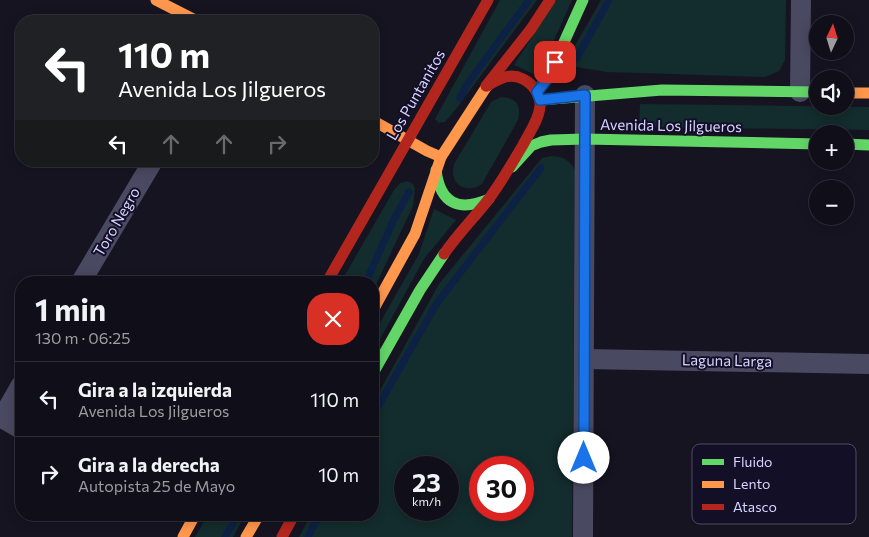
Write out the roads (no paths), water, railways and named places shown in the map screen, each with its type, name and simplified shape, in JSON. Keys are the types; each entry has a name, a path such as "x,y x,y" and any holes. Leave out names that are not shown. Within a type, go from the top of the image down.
{"street":[{"path":"156,0 185,15"},
{"name":"Los Puntanitos","path":"330,276 488,0"},
{"path":"379,299 415,234 441,157 485,87 531,29 550,0"},
{"path":"379,363 420,290 453,241 489,199 534,125 540,108 539,96 551,72 572,18 583,0"},
{"path":"801,0 809,92"},
{"path":"485,87 502,77 512,76 527,81 539,96"},
{"name":"Avenida Los Jilgueros","path":"539,96 662,90 809,92"},
{"path":"854,93 869,93"},
{"path":"583,537 585,95"},
{"path":"379,124 441,157"},
{"name":"Avenida Los Jilgueros","path":"506,173 531,146 551,140 585,139 809,144"},
{"path":"854,144 869,145"},
{"name":"Toro Negro","path":"86,276 149,167"},
{"path":"436,170 439,189 447,200 459,206 472,206 489,199"},
{"name":"Laguna Larga","path":"584,358 869,364"},
{"path":"15,395 1,418 15,426"},
{"path":"246,537 255,521"},
{"path":"282,537 291,521"}],"waterway":[{"path":"460,98 468,83 529,0"},
{"path":"577,58 609,0"},
{"path":"379,405 437,303 541,168"},
{"path":"369,276 394,219 409,192"},
{"path":"225,537 234,521"},
{"path":"308,537 316,521"}]}
